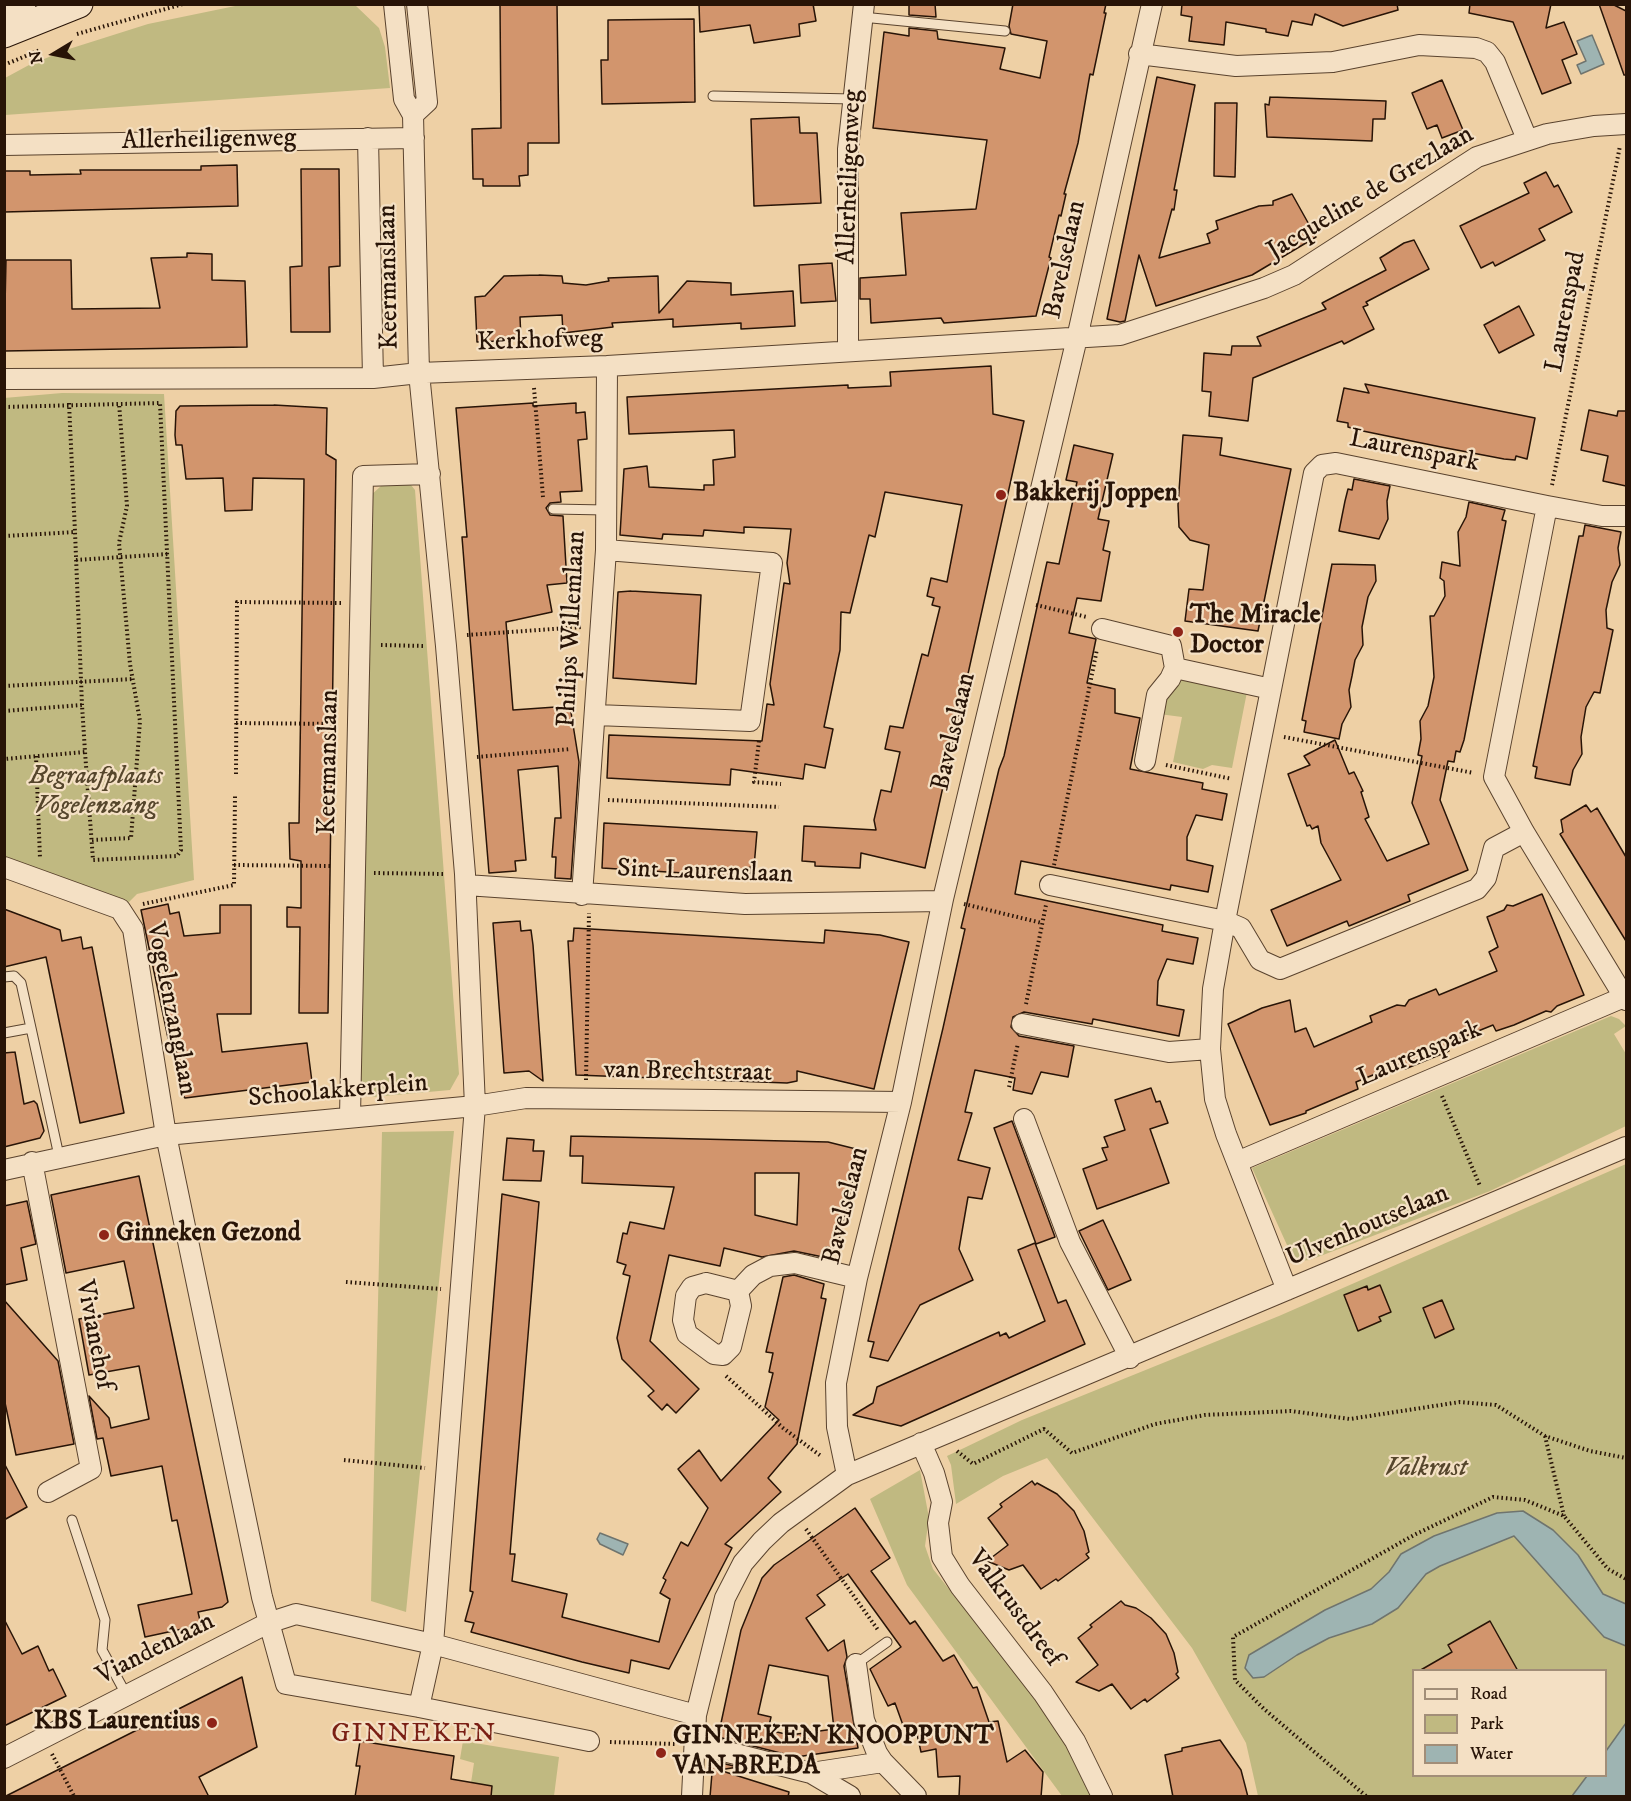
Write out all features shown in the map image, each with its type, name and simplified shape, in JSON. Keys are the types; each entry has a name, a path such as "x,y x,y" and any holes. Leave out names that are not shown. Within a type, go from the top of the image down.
{"main road":[{"path":"4,12 22,4"},
{"path":"4,34 79,4"}],"street":[{"name":"Keermanslaan","path":"394,4 404,99 413,115 418,374 430,474 465,880 475,1106"},
{"path":"413,115 427,102 417,4"},
{"name":"Bavelselaan","path":"847,1475 837,1427 836,1383 857,1278 901,1102 943,900 1077,338 1152,4"},
{"name":"Allerheiligenweg","path":"848,350 846,216 848,149 863,11"},
{"path":"1139,54 1236,66 1333,62 1419,45 1476,48 1487,52 1495,62 1527,139"},
{"name":"Jacqueline de Grezlaan","path":"1077,338 1119,335 1264,288 1294,275 1376,224 1455,169 1477,158 1527,139 1594,126 1625,124"},
{"path":"368,138 373,378"},
{"name":"Allerheiligenweg","path":"4,145 414,138"},
{"name":"Kerkhofweg","path":"4,379 373,378 1077,338"},
{"name":"Philips Willemlaan","path":"586,895 589,800 606,550 608,366"},
{"name":"Laurenspark","path":"1287,1290 1215,1099 1210,1048 1213,989 1225,921 1314,473 1322,465 1336,463 1602,516 1626,516"},
{"name":"Keermanslaan","path":"350,1116 363,476 430,474"},
{"path":"1494,777 1548,506"},
{"path":"596,716 750,721 772,563 606,550"},
{"path":"1102,629 1172,646 1174,668 1170,680 1157,695 1145,761"},
{"path":"1174,668 1271,689"},
{"name":"Laurenspark","path":"1237,1162 1625,999 1524,832 1494,777"},
{"path":"1050,885 1225,921 1240,928 1260,960 1280,969 1478,889 1486,878 1494,848 1524,832"},
{"name":"Vogelenzanglaan","path":"4,867 120,909 133,929 166,1135"},
{"name":"Sint Laurenslaan","path":"465,880 586,895 745,904 943,900"},
{"path":"1022,1024 1169,1052 1210,1048"},
{"name":"van Brechtstraat","path":"475,1106 526,1098 901,1102"},
{"path":"419,1707 433,1644 475,1106"},
{"name":"Schoolakkerplein","path":"4,1170 59,1156 166,1135 475,1106"},
{"path":"1024,1119 1070,1242 1130,1358"},
{"path":"166,1135 198,1301 268,1623 286,1684 419,1707 589,1741"},
{"name":"Ulvenhoutselaan","path":"692,1797 696,1715 725,1598 743,1563 781,1523 847,1475 929,1439 1130,1358 1626,1147"},
{"name":"Vivianehof","path":"33,1162 91,1469 48,1492"},
{"path":"738,1291 753,1275 770,1266 795,1263 857,1278"},
{"path":"705,1283 738,1291 741,1306 731,1347 723,1355 714,1354 687,1334 682,1320 686,1296 692,1287 705,1283"},
{"name":"Valkrustdreef","path":"929,1439 940,1494 939,1541 942,1557 960,1586 1070,1734 1102,1797"},
{"name":"Viandenlaan","path":"4,1758 268,1623 296,1614 312,1615 433,1644 696,1715"},
{"path":"856,1664 864,1720 876,1753 916,1797"},
{"path":"696,1744 811,1773 850,1797"},
{"path":"811,1773 883,1762"}],"lane":[{"path":"863,11 1005,31"},
{"path":"713,96 853,99"},
{"path":"553,509 606,510"},
{"path":"4,977 14,976 21,983 59,1156"},
{"path":"4,1033 31,1028"},
{"path":"72,1520 105,1620 102,1650 127,1696"},
{"path":"856,1664 887,1642"}],"path":[{"path":"70,36 183,4"},
{"path":"4,64 48,46"},
{"name":"Laurenspad","path":"1548,506 1625,124"},
{"path":"533,369 543,497 550,498 553,509"},
{"path":"4,407 69,403 160,403 181,850 177,856 93,860 82,705 69,403"},
{"path":"92,840 131,838 140,721 133,680 119,543 127,506 119,403"},
{"path":"4,536 75,532"},
{"path":"76,560 168,554"},
{"path":"1009,1087 1103,620 1014,600"},
{"path":"236,774 237,602 360,603"},
{"path":"360,645 445,641 601,626"},
{"path":"4,686 133,680"},
{"path":"4,711 82,705"},
{"path":"750,721 759,738 754,782 781,784"},
{"path":"236,723 358,724"},
{"path":"1262,733 1494,777"},
{"path":"455,759 593,747"},
{"path":"4,759 85,752"},
{"path":"36,756 41,880"},
{"path":"1145,761 1252,783"},
{"path":"120,909 234,885 235,796"},
{"path":"589,800 779,807"},
{"path":"234,865 355,870 465,880"},
{"path":"585,1099 586,895"},
{"path":"943,900 1042,923"},
{"path":"1434,1078 1489,1206"},
{"path":"346,1282 461,1290"},
{"path":"723,1355 726,1377 783,1428 847,1475"},
{"path":"929,1439 973,1464 1044,1429 1072,1453 1155,1424 1205,1415 1291,1411 1350,1419 1460,1402 1496,1405 1545,1436 1590,1451 1626,1458"},
{"path":"1545,1436 1564,1516 1608,1569 1626,1579"},
{"path":"344,1460 447,1470"},
{"path":"1366,1797 1264,1709 1235,1680 1233,1637 1414,1534 1493,1497 1525,1500 1564,1516"},
{"path":"795,1514 887,1642"},
{"path":"44,1738 74,1797"},
{"path":"589,1741 696,1744"}],"green space":[{"path":"240,5 355,5 379,28 385,47 390,88 5,115 5,78 29,65 69,49 148,24"},
{"name":"Begraafplaats Vogelenzang","path":"62,393 164,394 194,880 137,894 124,907 5,860 4,398"},
{"path":"411,485 415,490 459,1074 450,1090 373,1097 366,1091 361,1080 369,497 381,486"},
{"path":"1186,679 1247,692 1232,768 1212,765 1203,769 1173,762 1182,717 1159,714 1173,683"},
{"path":"1611,1016 1619,1019 1626,1026 1614,1034 1626,1054 1626,1126 1490,1191 1310,1260 1299,1261 1292,1256 1252,1168"},
{"path":"454,1131 406,1612 371,1601 382,1132"},
{"name":"Valkrust","path":"1626,1164 1626,1723 1607,1750 1607,1669 1412,1669 1412,1777 1586,1777 1572,1796 1258,1796 1246,1743 1192,1648 1047,1458 1003,1476 956,1504 951,1465 947,1456 1022,1420 1279,1316"},
{"path":"920,1470 929,1518 925,1546 933,1569 1049,1715 1096,1796 1062,1796 907,1585 870,1499"},
{"path":"463,1741 559,1757 554,1796 469,1796 474,1763 460,1759"}],"water":[{"path":"1592,35 1604,64 1581,74 1577,65 1586,61 1577,41"},
{"path":"1523,1511 1553,1530 1578,1555 1603,1594 1626,1604 1626,1646 1604,1637 1514,1536 1440,1566 1426,1574 1398,1608 1372,1624 1329,1638 1297,1655 1264,1677 1253,1678 1245,1668 1249,1655 1325,1610 1371,1589 1389,1572 1401,1554 1434,1536 1497,1513"},
{"path":"600,1533 628,1544 623,1555 600,1544 597,1539"},
{"path":"1626,1723 1626,1796 1572,1796 1586,1777 1607,1777 1607,1750"}],"building":[{"path":"500,4 557,4 559,143 528,143 528,175 519,176 520,186 483,186 483,179 473,179 472,129 501,128"},
{"path":"699,4 813,4 816,21 799,24 800,36 754,43 750,25 700,32"},
{"path":"909,4 935,4 936,17 909,15"},
{"path":"1013,4 1106,4 1093,75 1090,74 1078,143 1036,316 944,323 941,318 871,323 870,299 860,299 860,278 906,275 901,213 976,209 987,140 873,128 884,32 909,36 909,28 937,31 938,39 1005,48 1000,69 1040,78 1047,41 1011,34 1009,26"},
{"path":"1182,4 1397,4 1398,10 1343,26 1315,14 1312,25 1292,21 1288,36 1266,32 1266,29 1226,22 1224,45 1189,41 1192,17 1181,15"},
{"path":"1470,4 1551,4 1546,28 1564,22 1577,54 1562,60 1571,83 1542,94 1513,22 1469,13"},
{"path":"1599,4 1612,4 1626,11 1626,75 1624,75"},
{"path":"694,19 695,102 602,104 601,60 608,60 608,20"},
{"path":"1157,77 1195,85 1174,190 1177,190 1174,210 1172,209 1159,258 1210,243 1207,234 1218,229 1216,221 1259,206 1273,205 1273,201 1292,194 1316,237 1252,275 1156,306 1139,255 1125,321 1120,322 1107,319"},
{"path":"1442,80 1463,130 1442,138 1437,125 1427,129 1412,93"},
{"path":"1270,97 1386,101 1385,119 1373,119 1372,141 1267,137 1265,104 1269,105"},
{"path":"1215,103 1237,103 1235,177 1214,176"},
{"path":"799,117 800,133 817,133 821,203 754,206 751,119"},
{"path":"237,165 238,206 4,212 4,171 30,171 30,175 81,174 80,170 201,170 201,166"},
{"path":"301,169 339,169 340,266 329,267 330,332 291,332 290,267 302,266"},
{"path":"1546,172 1554,187 1558,185 1572,212 1539,229 1545,240 1495,266 1493,262 1481,268 1460,226 1529,193 1524,183"},
{"path":"1414,240 1429,269 1366,302 1368,305 1363,307 1374,329 1344,344 1342,341 1253,378 1248,421 1209,416 1211,392 1202,391 1204,353 1231,355 1232,346 1261,346 1257,337 1326,309 1322,303 1386,270 1380,258 1404,243"},
{"path":"187,253 212,254 212,280 245,281 247,347 4,351 6,260 71,260 72,309 160,308 151,258 187,257"},
{"path":"832,263 836,301 801,303 799,265"},
{"path":"504,276 562,276 563,283 586,285 609,281 608,278 658,276 659,313 687,281 731,283 731,295 793,291 795,326 741,329 741,323 673,327 673,319 612,323 613,327 563,333 562,315 520,317 521,340 477,342 475,297 485,296"},
{"path":"1519,306 1534,335 1499,353 1484,325"},
{"path":"991,366 993,414 1024,421 925,868 861,853 860,868 815,866 815,862 802,861 804,826 876,830 874,820 881,790 891,792 900,752 885,749 890,726 903,728 922,654 928,656 940,607 932,605 934,598 927,596 931,578 947,582 962,505 885,492 875,537 869,535 850,613 841,612 840,650 824,727 833,729 825,768 805,764 803,779 731,769 730,785 607,778 609,735 762,741 767,704 774,705 770,684 784,583 790,584 787,563 791,529 744,527 744,533 704,530 703,536 663,534 662,539 620,535 624,469 647,466 649,487 704,490 704,485 714,485 713,460 735,457 734,430 629,434 627,397 848,385 848,388 891,386 890,372"},
{"path":"1365,384 1535,418 1527,459 1516,456 1515,460 1504,459 1441,447 1358,430 1348,427 1348,423 1337,421 1344,388 1369,393"},
{"path":"533,403 533,406 576,403 576,413 585,412 587,439 578,440 582,491 560,492 561,502 550,503 546,508 550,515 563,516 567,583 547,585 552,612 506,622 513,710 570,706 579,762 571,879 555,878 556,857 552,857 555,818 561,818 558,766 518,770 526,860 515,861 516,871 489,873 479,751 462,537 467,537 456,408"},
{"path":"274,405 327,408 326,454 336,460 328,1013 299,1013 300,927 287,927 287,907 301,908 301,861 290,859 289,823 299,823 304,479 253,478 252,510 225,511 223,478 186,479 182,445 176,445 175,435 176,411 180,406"},
{"path":"1589,410 1617,416 1618,411 1626,411 1626,486 1603,481 1608,456 1581,450"},
{"path":"1183,435 1222,438 1220,455 1291,469 1258,631 1185,621 1189,589 1203,590 1209,545 1190,540 1179,527 1178,505"},
{"path":"1074,445 1113,454 1098,519 1109,521 1103,550 1110,552 1101,601 1077,598 1069,633 1096,639 1087,683 1115,689 1115,713 1140,718 1130,769 1203,783 1202,789 1227,794 1222,820 1196,815 1187,837 1187,860 1213,866 1208,892 1171,885 1170,890 1021,861 1015,894 1163,925 1162,931 1198,938 1193,964 1167,959 1158,981 1157,1005 1184,1010 1179,1036 1093,1019 1092,1024 1024,1012 1013,1017 1011,1027 1019,1036 1074,1046 1068,1077 1041,1072 1032,1094 1013,1090 1015,1078 975,1070 965,1112 972,1113 958,1160 990,1168 982,1199 968,1197 959,1249 973,1280 920,1305 888,1361 870,1357 874,1342 868,1341 943,1028 965,929 961,928 1004,756 1047,562 1059,564 1077,482 1066,480"},
{"path":"1354,479 1390,486 1387,501 1388,519 1379,539 1339,531 1348,489 1352,490"},
{"path":"1469,502 1505,510 1502,520 1506,521 1464,740 1460,752 1456,751 1454,762 1448,761 1440,800 1468,870 1408,895 1410,901 1349,926 1347,921 1287,946 1271,910 1341,880 1321,843 1318,826 1312,829 1310,825 1307,826 1288,774 1310,765 1304,756 1335,740 1349,774 1354,772 1363,791 1361,792 1369,817 1365,819 1387,861 1429,844 1412,803 1422,756 1418,755 1421,739 1420,721 1428,706 1434,677 1430,616 1434,616 1445,596 1444,581 1440,578 1442,562 1460,566 1458,532 1466,517"},
{"path":"1585,525 1621,532 1618,548 1620,565 1612,582 1606,610 1607,628 1613,630 1600,693 1594,692 1586,707 1581,737 1582,754 1573,770 1570,785 1535,778 1537,767 1533,766 1579,536 1583,536"},
{"path":"1332,564 1375,565 1376,581 1368,597 1362,627 1363,645 1355,660 1349,690 1351,707 1342,724 1339,739 1304,732 1306,721 1302,720"},
{"path":"618,592 701,595 696,684 613,678"},
{"path":"1586,805 1591,812 1597,808 1626,857 1626,941 1560,834 1563,832 1561,820"},
{"path":"604,823 757,832 754,867 750,867 750,877 602,868"},
{"path":"1542,894 1584,995 1557,1006 1551,1012 1546,1011 1496,1031 1493,1025 1446,1044 1449,1051 1405,1069 1402,1063 1356,1082 1358,1089 1306,1111 1306,1113 1270,1125 1228,1024 1262,1008 1290,1000 1295,1032 1306,1028 1314,1047 1372,1022 1370,1016 1397,1005 1405,1006 1409,1000 1436,989 1439,995 1497,971 1489,952 1498,947 1487,917 1504,910 1507,905 1513,906"},
{"path":"168,904 170,914 179,912 184,936 220,933 220,905 251,905 251,1014 217,1014 222,1052 307,1043 312,1082 185,1098 180,1091 175,1036 168,1038 141,910"},
{"path":"4,909 60,930 62,941 81,937 83,949 92,947 124,1113 80,1123 46,957 4,967"},
{"path":"520,921 521,931 531,930 543,1081 529,1071 504,1073 493,923"},
{"path":"574,928 824,943 825,930 880,935 909,942 874,1089 797,1071 797,1081 787,1083 576,1075 568,941 573,941"},
{"path":"15,1052 24,1104 34,1101 37,1104 44,1131 40,1138 4,1147 4,1053"},
{"path":"1151,1088 1156,1102 1160,1101 1168,1123 1150,1129 1169,1183 1097,1209 1083,1169 1107,1160 1102,1148 1108,1147 1104,1137 1125,1130 1115,1100"},
{"path":"1012,1121 1055,1237 1036,1244 994,1128"},
{"path":"571,1136 828,1142 860,1150 837,1249 826,1247 823,1257 794,1251 762,1257 724,1248 720,1266 669,1255 650,1341 699,1389 676,1413 667,1404 662,1410 648,1396 654,1391 622,1359 617,1338 630,1276 623,1274 626,1265 617,1262 623,1233 627,1234 630,1222 664,1229 674,1187 582,1183 583,1156 570,1156","holes":["755,1173 799,1173 797,1225 755,1215"]},
{"path":"507,1138 534,1140 533,1151 544,1151 541,1181 503,1180"},
{"path":"139,1176 228,1602 222,1607 198,1612 201,1625 145,1637 138,1605 192,1594 177,1520 172,1521 162,1466 111,1476 103,1438 97,1439 89,1396 109,1418 111,1428 149,1419 139,1366 89,1375 79,1319 134,1308 124,1261 66,1273 51,1195"},
{"path":"502,1194 539,1202 510,1554 515,1554 512,1581 567,1594 562,1617 659,1642 670,1599 660,1593 666,1580 663,1578 681,1542 688,1546 708,1508 678,1469 699,1450 721,1481 779,1420 765,1407 773,1373 769,1372 773,1353 766,1352 783,1277 794,1275 824,1284 821,1298 826,1299 797,1444 768,1478 781,1492 725,1544 732,1548 669,1669 631,1660 629,1673 582,1662 471,1632 474,1623 465,1621 473,1592 470,1591"},
{"path":"27,1201 36,1244 21,1248 27,1280 4,1285 4,1206"},
{"path":"1103,1220 1131,1280 1108,1290 1079,1231"},
{"path":"1035,1243 1058,1303 1066,1300 1085,1344 901,1426 853,1415 873,1403 877,1387 999,1332 1000,1336 1006,1333 1009,1338 1045,1321 1018,1250"},
{"path":"1380,1285 1391,1312 1379,1317 1381,1321 1358,1331 1344,1295 1367,1286 1368,1290"},
{"path":"4,1300 58,1361 74,1444 16,1455 4,1398"},
{"path":"1442,1300 1454,1329 1435,1338 1423,1308"},
{"path":"4,1463 27,1507 4,1520"},
{"path":"1032,1481 1035,1485 1037,1483 1057,1494 1074,1511 1084,1531 1089,1552 1086,1554 1089,1558 1058,1581 1056,1579 1041,1589 1023,1565 1009,1570 987,1561 1008,1545 988,1518 1002,1507 1000,1504"},
{"path":"855,1508 890,1558 871,1571 910,1624 915,1621 943,1661 954,1655 973,1688 977,1687 989,1722 998,1721 1007,1762 1025,1750 1043,1772 1041,1797 959,1797 960,1776 938,1777 936,1749 921,1752 915,1725 904,1728 895,1703 888,1706 870,1669 901,1647 848,1574 817,1595 825,1605 806,1618 828,1651 844,1640 847,1657 844,1666 858,1748 796,1757 718,1737 741,1630 762,1578 774,1565","holes":["769,1665 828,1676 834,1729 790,1735 768,1730 771,1717 758,1714"]},
{"path":"1121,1601 1151,1618 1166,1634 1174,1653 1178,1672 1176,1674 1179,1678 1147,1702 1145,1699 1131,1709 1112,1684 1099,1691 1076,1682 1098,1665 1078,1638 1092,1627 1090,1625"},
{"path":"4,1619 22,1654 38,1646 49,1671 53,1669 66,1696 4,1726"},
{"path":"1490,1621 1517,1669 1422,1669 1452,1652 1448,1645"},
{"path":"242,1677 257,1747 199,1777 209,1797 4,1797"},
{"path":"1220,1740 1241,1770 1248,1797 1173,1797 1165,1755 1182,1751 1182,1748"},
{"path":"360,1741 454,1756 451,1779 492,1786 491,1797 355,1797 360,1766 356,1766"},
{"path":"713,1761 738,1767 719,1770 789,1792 788,1797 710,1797"}],"place":[{"name":"Bakkerij Joppen","path":"1001,495"},
{"name":"The Miracle Doctor","path":"1178,632"},
{"name":"Ginneken Gezond","path":"104,1235"},
{"name":"KBS Laurentius","path":"212,1723"},
{"name":"GINNEKEN KNOOPPUNT VAN BREDA","path":"661,1753"}],"district":[{"name":"GINNEKEN","path":"414,1735"}]}
